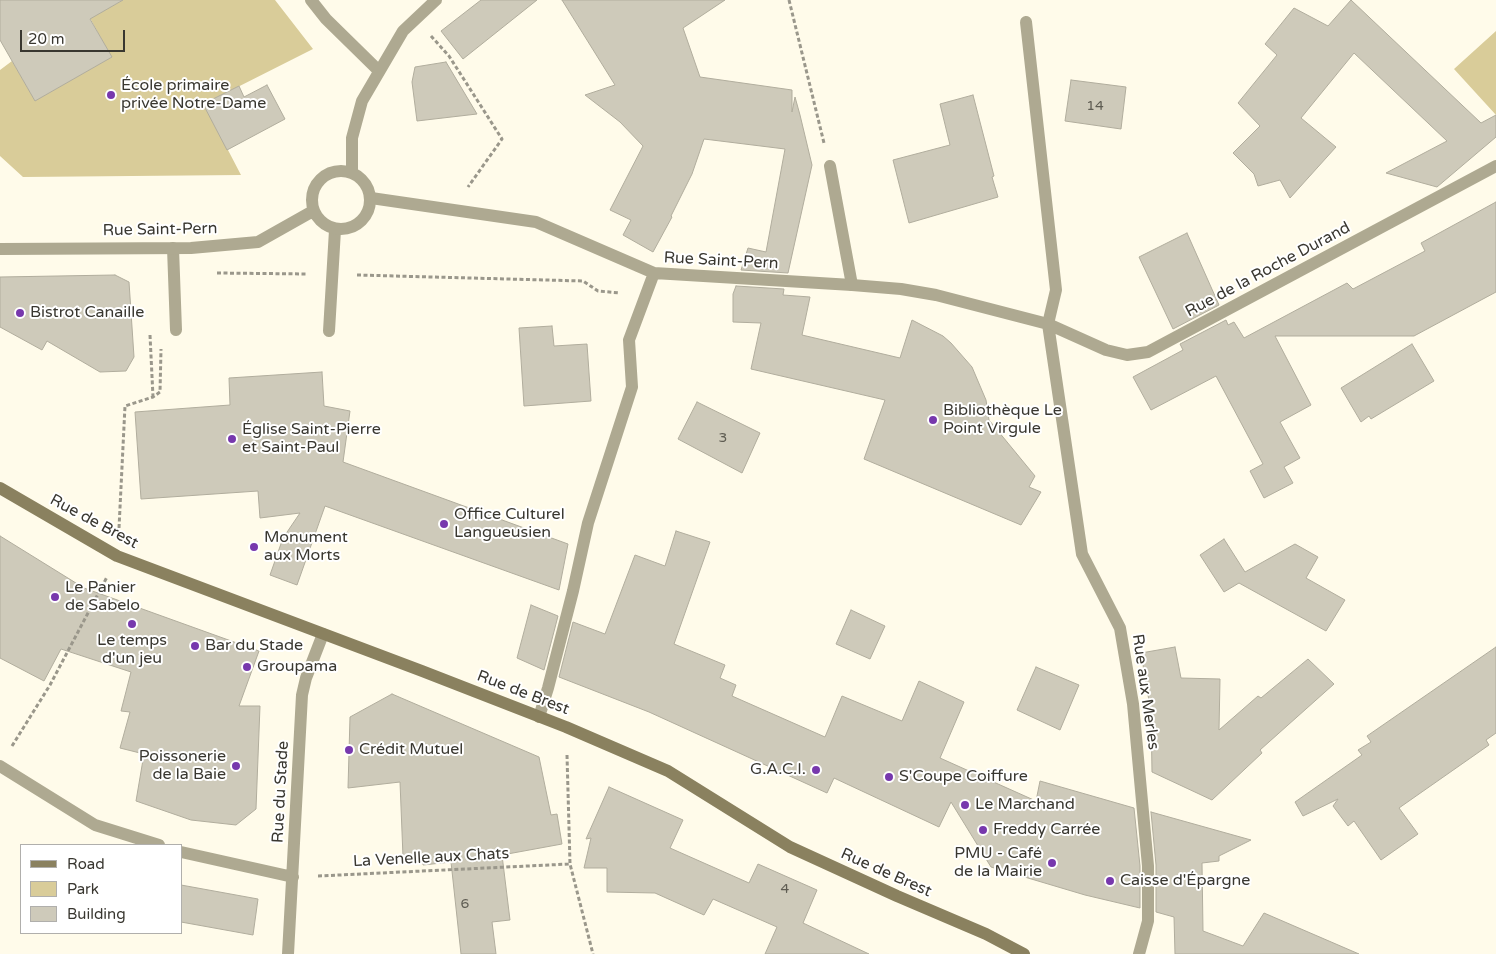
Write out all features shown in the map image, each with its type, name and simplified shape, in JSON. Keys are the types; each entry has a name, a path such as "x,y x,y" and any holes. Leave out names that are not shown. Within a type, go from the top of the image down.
{"main road":[{"name":"Rue de Brest","path":"0,488 117,556 566,727 668,771 790,847 986,934 1024,954"}],"street":[{"path":"311,0 326,19 379,71"},
{"path":"352,173 352,138 362,101 403,32 436,0"},
{"path":"1026,22 1056,290 1048,324"},
{"path":"830,166 852,285"},
{"name":"Rue de la Roche Durand","path":"1048,324 1106,350 1127,355 1148,352 1496,166"},
{"path":"334,172 352,173 360,177 366,184 371,198 368,213 362,222 346,230 335,230 320,221 313,211 311,202 312,192 317,183 325,176 334,172"},
{"name":"Rue Saint-Pern","path":"371,198 536,222 654,274 901,289 936,294 1048,324"},
{"name":"Rue Saint-Pern","path":"0,249 173,248 258,242 313,211"},
{"path":"329,332 335,230"},
{"path":"173,248 176,330"},
{"path":"539,717 573,591 588,523 632,387 629,340 654,274"},
{"name":"Rue aux Merles","path":"1048,324 1082,554 1120,628 1133,704 1148,866 1148,921 1139,954"},
{"name":"Rue du Stade","path":"288,954 302,695 306,678 323,634"},
{"path":"0,766 94,825 156,844"},
{"path":"182,852 293,877"}],"path":[{"path":"789,0 830,166"},
{"path":"416,19 449,56 502,139 452,210"},
{"path":"174,272 583,281 598,291 645,296"},
{"path":"10,749 50,685 117,556 124,406 152,397 160,392 161,344"},
{"path":"566,727 570,864 593,954"},
{"name":"La Venelle aux Chats","path":"293,877 570,864"}],"green space":[{"name":"École primaire privée Notre-Dame","path":"123,0 275,0 313,49 204,104 241,175 23,177 0,156 0,70 12,61 35,100 111,57 90,18"},
{"path":"1496,31 1496,115 1454,69"}],"building":[{"path":"0,0 123,0 90,19 112,57 35,101 0,40"},
{"path":"481,0 537,0 463,59 441,31"},
{"path":"562,0 725,0 683,28 700,77 792,90 792,112 795,97 812,165 788,273 741,270 748,248 766,252 785,149 704,139 692,174 653,252 623,235 631,220 610,210 643,146 620,122 585,95 615,85"},
{"path":"1351,0 1481,123 1496,115 1496,137 1437,187 1386,173 1447,141 1354,53 1301,118 1336,147 1290,198 1280,180 1258,186 1254,174 1233,153 1260,126 1238,103 1277,55 1265,44 1294,8 1328,26"},
{"path":"446,62 477,114 417,121 412,82 415,67"},
{"path":"1071,80 1126,87 1121,129 1065,121"},
{"path":"267,85 285,119 227,150 203,104 239,86 244,97"},
{"path":"973,95 998,197 909,223 893,160 950,145 940,104"},
{"path":"1496,202 1496,292 1414,336 1275,336 1311,405 1280,422 1300,458 1284,467 1293,483 1264,498 1250,471 1263,464 1216,376 1151,410 1133,377 1183,350 1180,344 1226,320 1228,325 1234,322 1244,338 1347,283 1353,289 1425,251 1421,243"},
{"path":"1187,233 1219,305 1173,329 1139,257"},
{"path":"115,275 129,282 134,357 126,371 100,372 47,341 42,350 0,327 0,277"},
{"path":"736,286 784,289 783,295 810,297 802,335 900,358 912,320 943,336 972,367 986,400 989,420 1035,476 1029,487 1041,492 1021,525 864,459 885,400 751,369 761,323 733,322 733,294"},
{"path":"552,326 554,346 587,344 591,401 524,406 519,328"},
{"path":"1412,344 1434,381 1371,419 1369,416 1361,422 1341,388"},
{"path":"322,372 324,406 350,411 343,462 568,544 559,590 325,506 297,585 270,575 283,538 300,513 260,518 258,491 141,499 135,412 230,405 229,378"},
{"path":"697,402 760,433 742,473 678,439"},
{"path":"676,531 710,542 674,644 725,665 720,678 736,685 732,696 825,737 842,696 902,721 919,681 964,702 940,758 1036,801 1040,781 1134,808 1140,866 1140,908 1085,895 991,867 951,802 939,827 834,778 827,793 649,712 559,677 573,622 605,634 635,555 665,566"},
{"path":"0,536 84,588 259,651 239,706 260,706 256,809 236,825 191,820 136,801 144,754 120,748 130,712 121,711 131,672 61,649 44,681 0,658"},
{"path":"1224,539 1245,572 1295,544 1318,557 1306,578 1345,600 1326,631 1239,583 1224,592 1200,555"},
{"path":"531,605 558,616 544,670 517,658"},
{"path":"851,610 885,626 870,659 836,644"},
{"path":"1175,647 1181,678 1220,679 1219,730 1258,696 1261,698 1308,659 1334,684 1260,750 1262,753 1212,800 1152,772 1151,713 1141,653"},
{"path":"1496,647 1496,733 1486,740 1489,745 1399,808 1418,834 1381,860 1354,821 1348,826 1333,806 1338,799 1303,816 1295,802 1362,755 1358,750 1371,742 1367,736"},
{"path":"1036,667 1079,685 1060,730 1017,710"},
{"path":"392,694 539,757 551,815 557,814 562,844 502,855 510,920 492,922 496,954 461,954 451,862 423,865 423,856 403,857 400,782 348,788 350,717"},
{"path":"609,787 683,820 670,848 749,883 758,864 817,890 803,923 869,954 765,954 777,927 713,899 704,915 655,893 607,892 607,868 584,868 591,838 586,839"},
{"path":"1151,812 1251,840 1219,856 1219,861 1202,863 1203,931 1243,946 1264,913 1359,954 1175,954 1174,917 1156,912 1156,865"},
{"path":"182,885 258,899 253,935 182,922"}],"place":[{"name":"École primaire privée Notre-Dame","path":"111,95"},
{"name":"Bistrot Canaille","path":"20,313"},
{"name":"Bibliothèque Le Point Virgule","path":"933,420"},
{"name":"Église Saint-Pierre et Saint-Paul","path":"232,439"},
{"name":"Office Culturel Langueusien","path":"444,524"},
{"name":"Monument aux Morts","path":"254,547"},
{"name":"Le Panier de Sabelo","path":"55,597"},
{"name":"Le temps d'un jeu","path":"132,624"},
{"name":"Bar du Stade","path":"195,646"},
{"name":"Groupama","path":"247,667"},
{"name":"Crédit Mutuel","path":"349,750"},
{"name":"Poissonerie de la Baie","path":"236,766"},
{"name":"G.A.C.I.","path":"816,770"},
{"name":"S'Coupe Coiffure","path":"889,777"},
{"name":"Le Marchand","path":"965,805"},
{"name":"Freddy Carrée","path":"983,830"},
{"name":"PMU - Café de la Mairie","path":"1052,863"},
{"name":"Caisse d'Épargne","path":"1110,881"}]}
